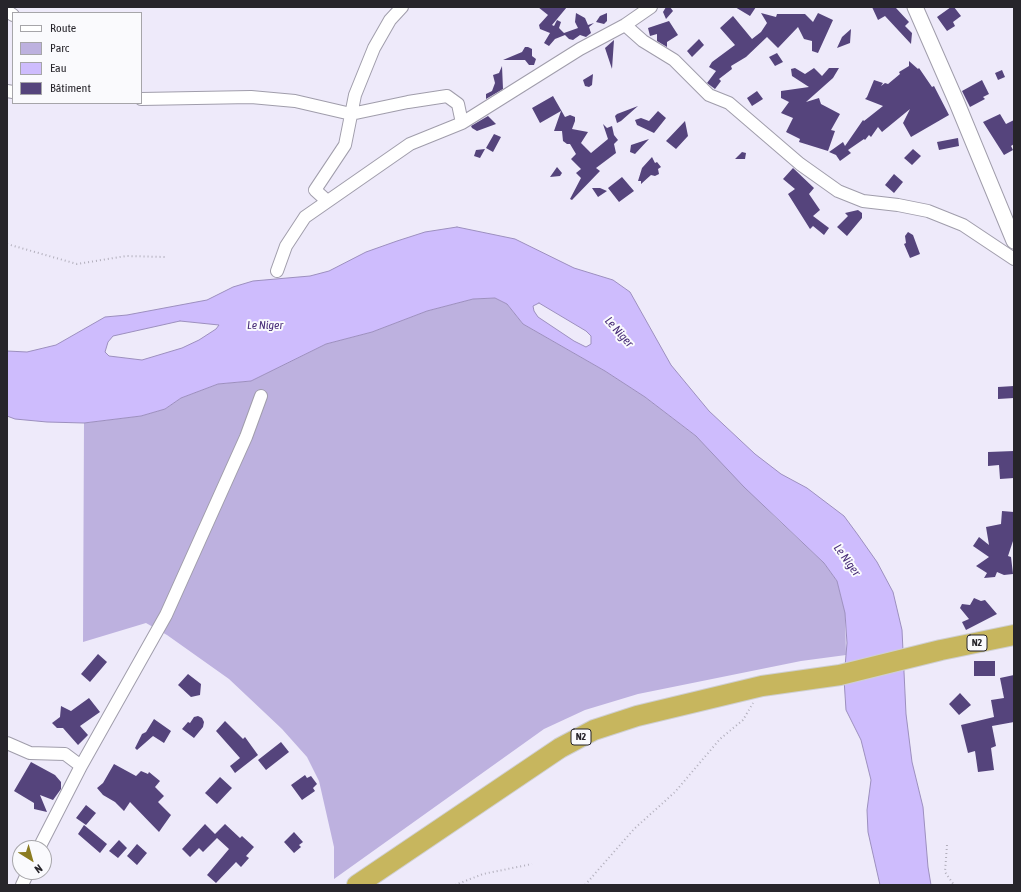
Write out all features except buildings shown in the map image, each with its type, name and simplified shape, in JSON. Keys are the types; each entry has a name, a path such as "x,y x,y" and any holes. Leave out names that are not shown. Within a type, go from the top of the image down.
{"highway":[{"name":"N2","path":"357,885 560,748 594,730 637,716 762,686 840,675 941,650 1013,636"}],"street":[{"path":"326,200 315,190 345,144 355,95 374,48 390,20 402,7"},
{"path":"277,271 286,246 304,216 326,200 410,144 462,124 580,49 625,25 651,7"},
{"path":"915,7 957,103 1014,241"},
{"path":"625,25 643,41 674,60 709,95 729,104 800,164 838,191 863,201 898,205 928,211 964,225 1014,259"},
{"path":"142,99 251,97 296,101 351,114 408,102 447,96 458,104 462,124"},
{"path":"43,840 81,766 166,615 246,437 261,396"},
{"path":"7,743 30,752 65,754 81,766"}],"path":[{"path":"7,244 77,264 126,256 165,257"},
{"path":"585,885 634,829 675,792 720,739 742,720 762,686"},
{"path":"946,845 945,872 954,885"},
{"path":"455,885 483,874 532,864"}],"green space":[{"path":"495,298 507,304 523,324 605,371 645,397 696,436 774,516 824,563 837,581 845,612 846,655 801,661 638,694 585,710 544,729 334,879 334,847 319,781 307,757 282,729 229,679 167,635 146,623 83,642 84,423 141,416 165,409 181,398 218,384 251,381 326,344 372,332 427,311 473,299"}],"water":[{"name":"Le Niger","path":"457,227 515,239 574,268 613,280 630,292 671,365 709,411 755,454 781,474 807,488 844,516 877,562 893,592 902,630 906,714 912,762 923,807 931,885 880,885 868,832 867,810 871,780 861,740 846,710 844,679 847,643 845,613 837,581 824,563 744,487 696,436 645,397 605,371 523,324 507,304 495,298 473,299 427,311 372,332 326,344 251,381 218,384 181,398 165,409 141,416 84,423 47,422 15,419 7,416 7,351 27,352 56,345 105,317 127,315 207,300 233,287 253,281 310,276 329,271 366,252 425,232","holes":["539,303 586,331 591,336 591,344 586,347 574,341 538,317 533,306","180,321 219,325 216,329 199,340 182,348 142,360 109,356 105,352 108,342 113,336"]}]}
